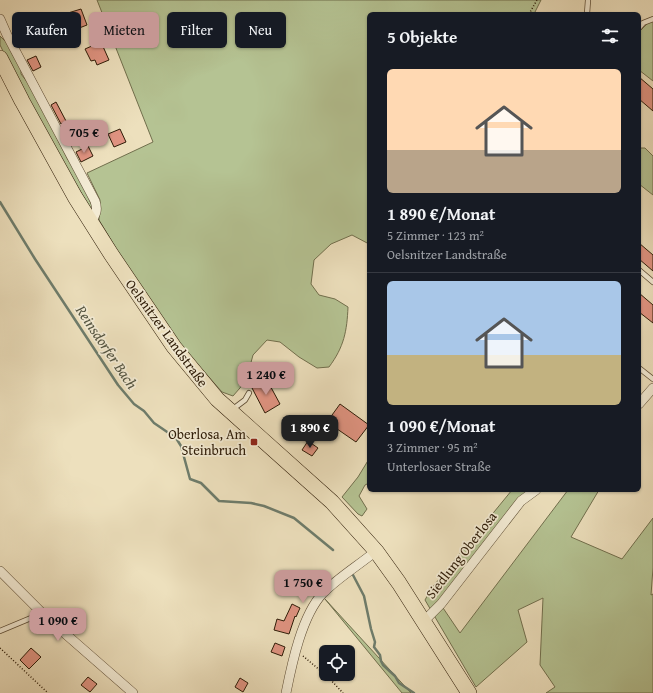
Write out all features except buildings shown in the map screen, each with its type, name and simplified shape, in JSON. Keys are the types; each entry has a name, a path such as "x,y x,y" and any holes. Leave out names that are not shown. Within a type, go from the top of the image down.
{"main road":[{"name":"Oelsnitzer Landstraße","path":"0,60 44,142 91,222 142,301 174,347 203,383 230,411 332,502 376,551 424,621 469,693"}],"street":[{"path":"0,19 7,36 95,201 98,208 91,222"},
{"path":"641,402 653,388"},
{"name":"Siedlung Oberlosa","path":"424,621 441,604 521,501 533,492"},
{"path":"286,693 300,638 316,602 336,581 376,551"},
{"path":"0,571 43,613 133,693"}],"lane":[{"path":"587,12 588,0"},
{"path":"641,26 653,18"},
{"path":"641,272 653,282"},
{"path":"641,370 653,379"},
{"path":"230,411 245,400 249,393"},
{"path":"0,630 43,613"}],"path":[{"path":"530,12 536,0"},
{"path":"0,648 48,693"},
{"path":"296,652 328,677 343,693"}],"green space":[{"path":"97,0 541,0 535,12 367,12 367,243 352,235 331,244 314,260 311,284 319,295 335,299 348,307 344,338 338,353 329,367 317,368 299,357 280,342 267,340 253,355 246,381 233,396 222,392 179,343 117,250 99,220 100,200 87,173 153,142 116,48 159,48 159,12 102,12"},
{"path":"653,21 653,81 641,72 641,30 649,22"},
{"path":"0,36 7,43 21,69 21,74 32,88 68,160 76,169 92,206 91,210 27,100 0,45"},
{"path":"641,148 645,148 653,156 653,195 641,186"},
{"path":"367,462 367,484 359,496 367,509 362,516 358,514 342,497 358,477"},
{"path":"510,492 527,492 439,602 460,633 566,492 598,492 571,537 622,559 653,518 653,568 651,595 653,594 653,693 546,693 555,687 540,665 543,598 518,610 527,642 476,687 425,600 431,589"},
{"path":"325,599 411,693 402,693"}],"waterway":[{"name":"Reinsdorfer Bach","path":"0,202 35,259 118,385 134,404 144,411 154,423 176,438 181,446 190,479 201,483 219,501 251,503 264,506 294,518 333,550"},
{"name":"Reinsdorfer Bach","path":"353,575 364,596 375,642 374,647 380,655 383,665 395,676 399,683 414,693"}],"place":[{"name":"Oberlosa, Am Steinbruch","path":"254,442"}]}
